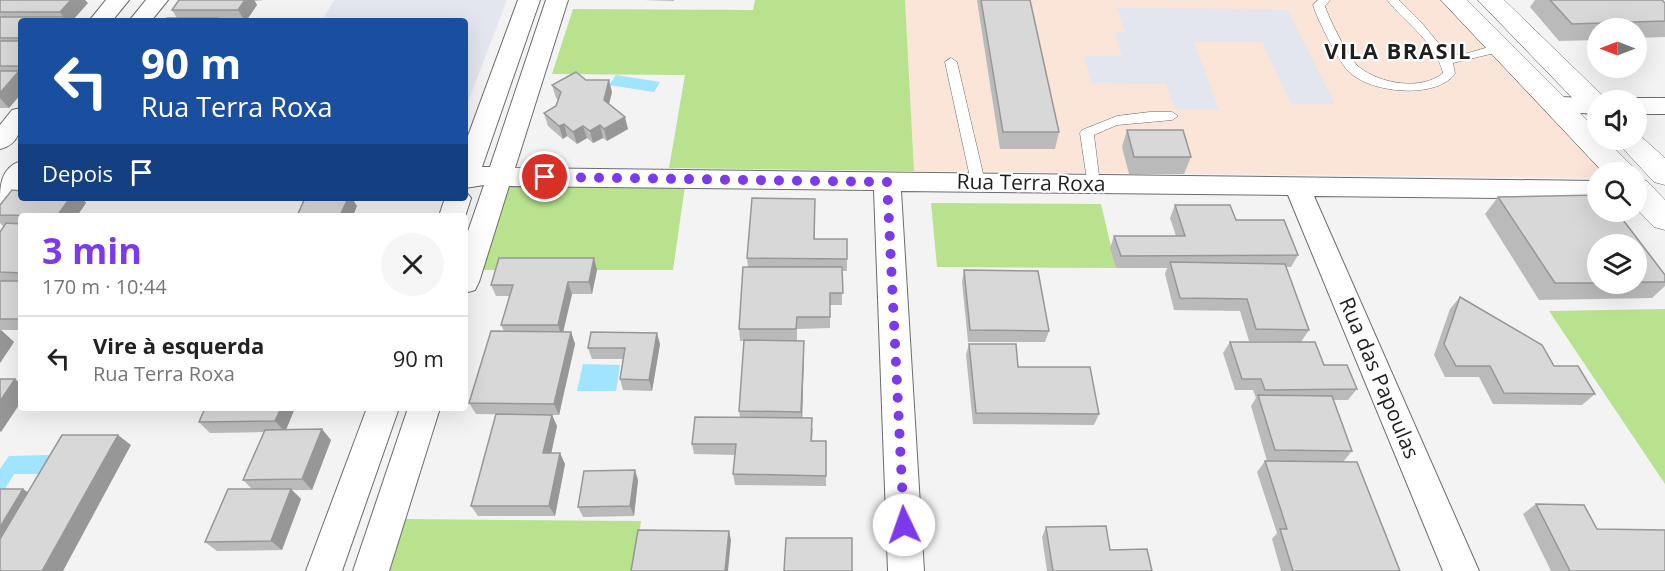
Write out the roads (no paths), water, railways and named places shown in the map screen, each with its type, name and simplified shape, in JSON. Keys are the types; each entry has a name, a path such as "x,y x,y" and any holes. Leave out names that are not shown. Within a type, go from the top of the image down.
{"main road":[{"path":"1453,0 1610,162"},
{"path":"1490,0 1587,96"},
{"path":"1499,48 1512,52 1529,51 1536,45"},
{"path":"1639,150 1665,175"},
{"path":"1647,200 1665,219"}],"street":[{"path":"103,18 118,0"},
{"path":"142,18 157,0"},
{"path":"468,171 529,0"},
{"path":"468,273 557,0"},
{"path":"1555,105 1587,106"},
{"path":"1647,106 1665,106"},
{"path":"0,141 18,120"},
{"path":"0,171 18,171"},
{"path":"0,196 18,175"},
{"name":"Rua Terra Roxa","path":"468,181 499,177 1587,190"},
{"path":"887,182 906,571"},
{"name":"Rua das Papoulas","path":"1297,186 1461,571"},
{"path":"324,571 382,411"},
{"path":"371,571 423,411"}],"lane":[{"path":"1324,0 1319,5 1323,18 1353,69 1394,86 1431,87 1442,82 1449,74 1446,60 1417,24 1393,0"},
{"path":"1446,60 1469,57 1499,48"},
{"path":"951,62 978,182"},
{"path":"1093,183 1087,133 1101,124 1137,118 1172,116"}],"water":[{"path":"616,75 660,82 654,92 609,85"},
{"path":"583,364 620,365 616,391 577,391"},
{"path":"51,455 40,474 14,474 5,489 0,489 0,469 9,456"}],"district":[{"name":"VILA BRASIL","path":"1398,51"}]}
